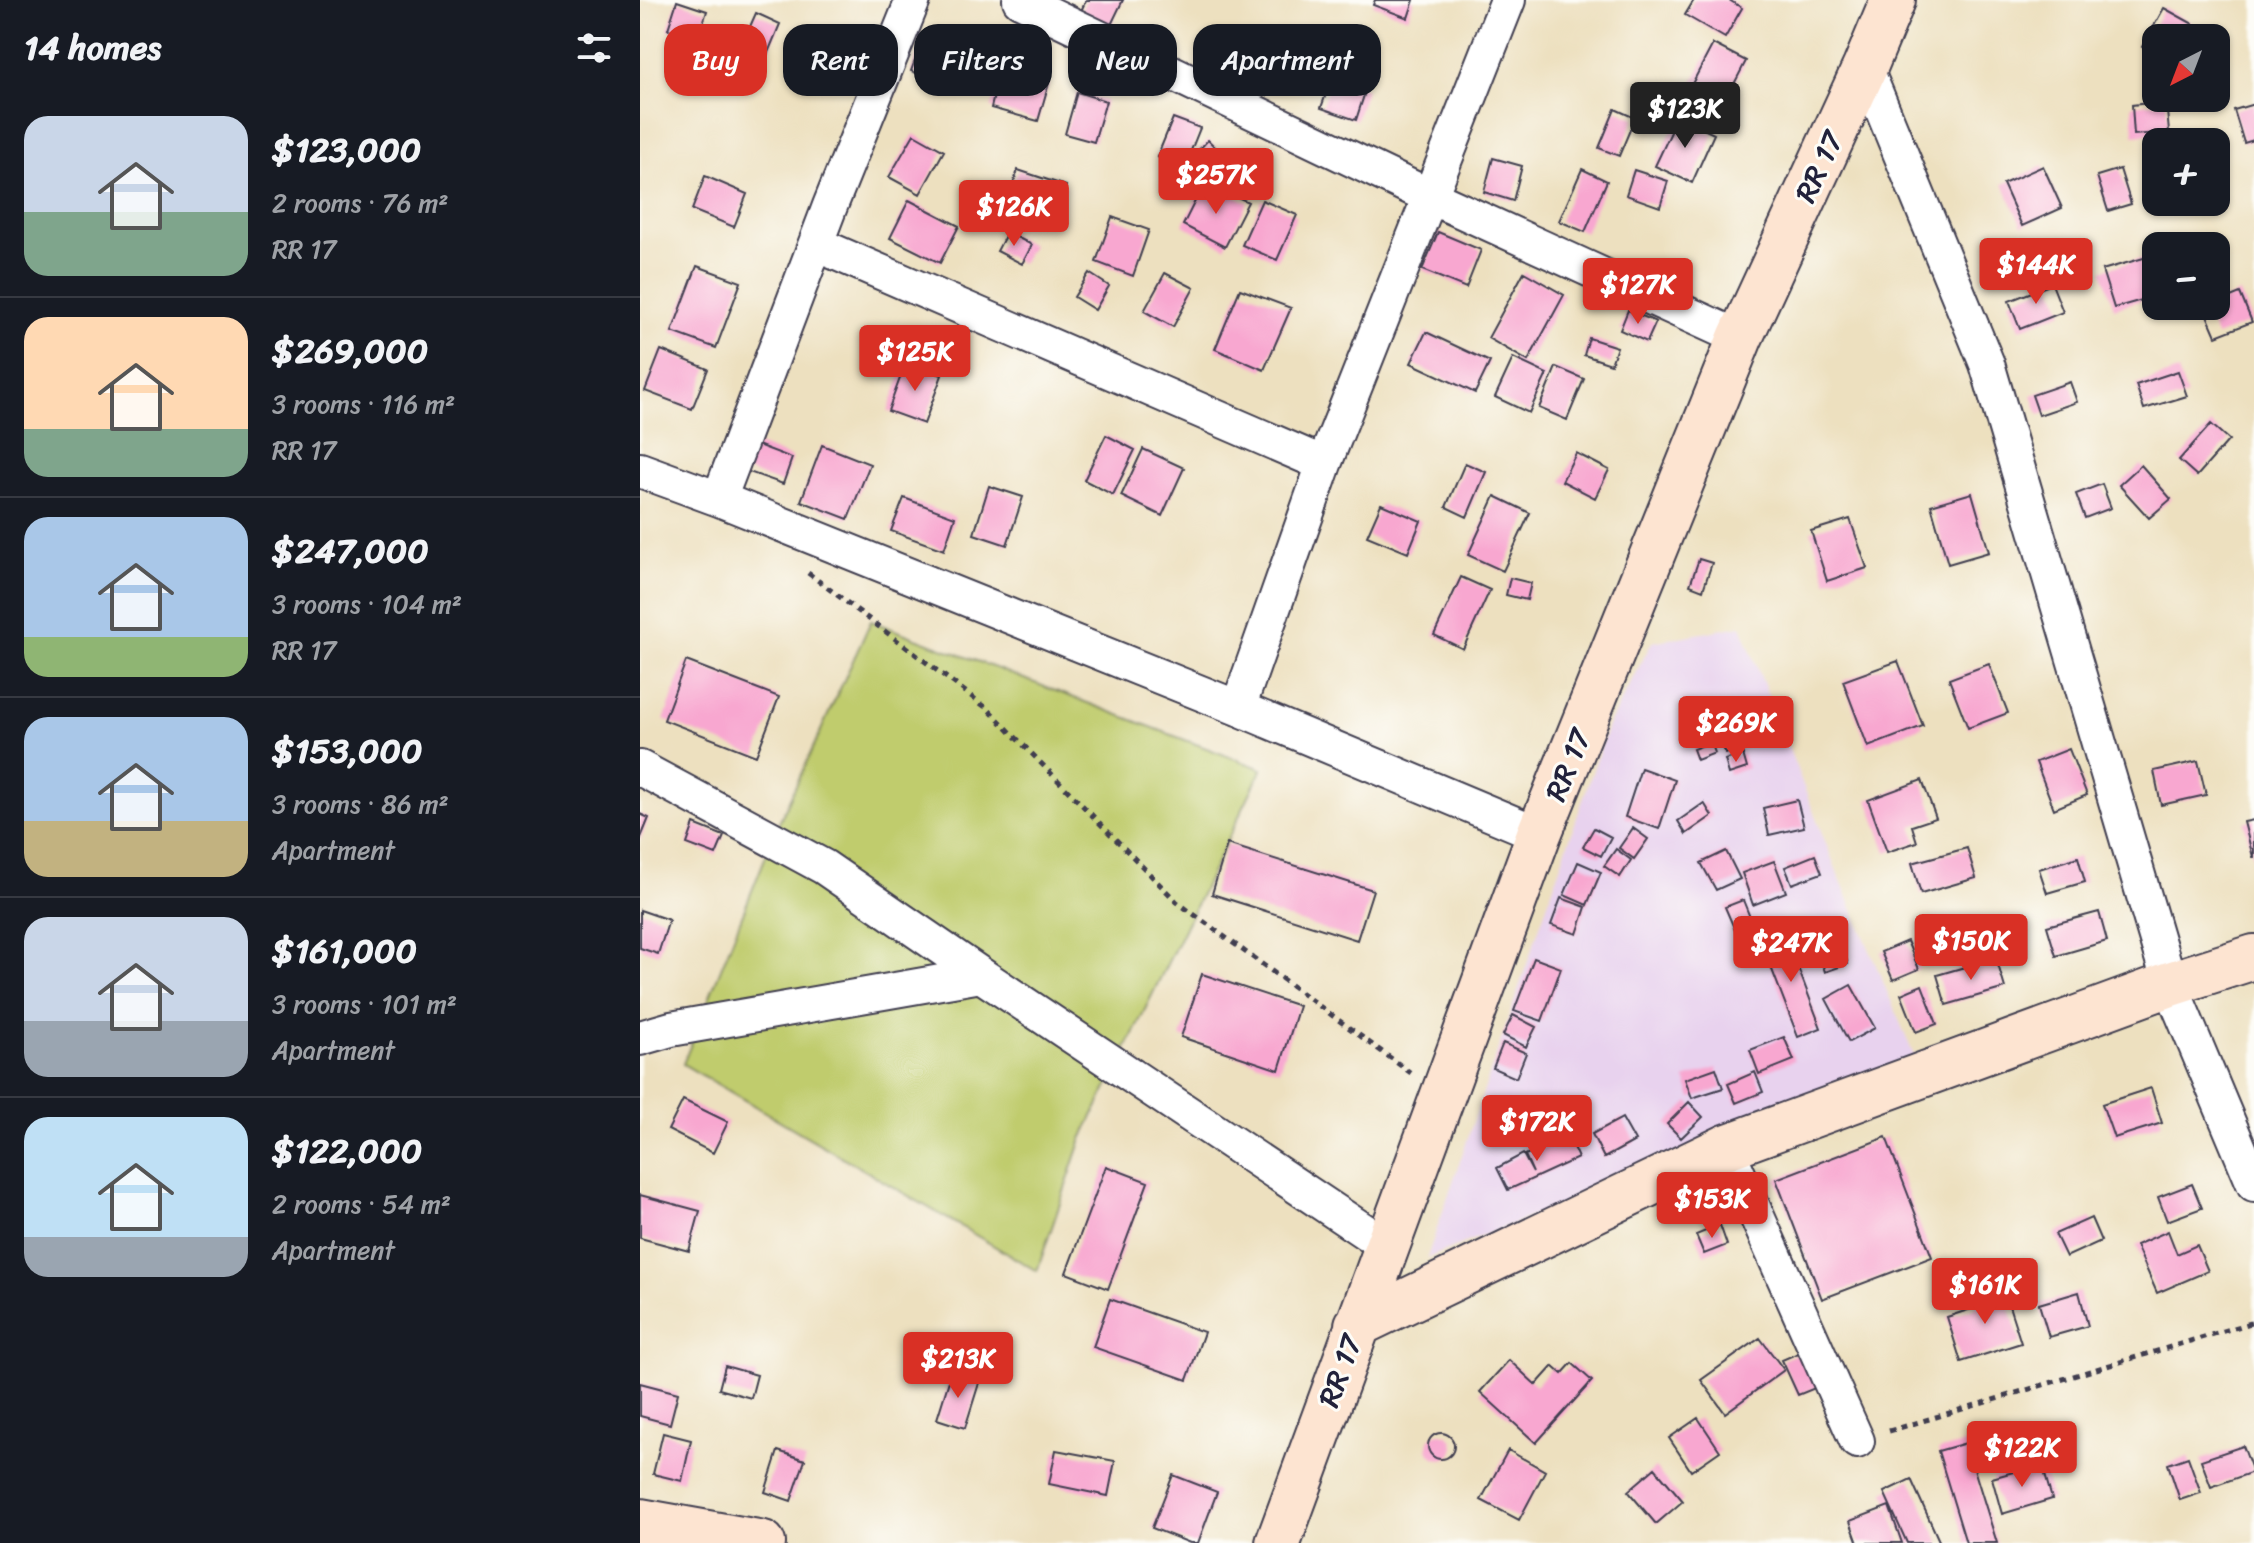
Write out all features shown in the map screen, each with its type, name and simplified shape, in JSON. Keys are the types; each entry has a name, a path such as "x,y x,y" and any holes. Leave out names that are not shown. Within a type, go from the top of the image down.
{"main road":[{"name":"RR 17","path":"1278,1543 1385,1245 1539,834 1740,338 1893,0"},
{"path":"1357,1325 1726,1147 2170,984 2254,957"},
{"path":"640,1521 763,1543"}],"street":[{"path":"719,499 913,0"},
{"path":"1020,0 1429,196 1740,338"},
{"path":"1238,708 1324,464 1508,0"},
{"path":"1865,67 1987,364 2170,984 2254,1184"},
{"path":"816,244 1324,464"},
{"path":"640,470 1238,708 1539,834"},
{"path":"640,768 815,861 1385,1245"},
{"path":"640,1038 671,1029 981,975"},
{"path":"1726,1147 1857,1441"}],"path":[{"path":"802,568 988,709 1177,902 1441,1095"},
{"path":"1857,1441 2254,1322"}],"shaded area":[{"path":"1741,626 1837,872 1917,1063 1427,1258 1608,726 1652,642"}],"green space":[{"path":"871,621 1262,769 1082,1139 1037,1271 683,1064 781,818"}],"building":[{"path":"1086,0 1123,0 1111,24 1081,11"},
{"path":"1375,0 1414,0 1408,18 1373,5"},
{"path":"1694,0 1729,0 1742,8 1725,38 1685,15"},
{"path":"677,1 707,11 703,24 670,24"},
{"path":"2164,8 2193,24 2155,24"},
{"path":"756,13 780,24 767,55 767,24 751,24"},
{"path":"1713,44 1746,61 1717,117 1684,99"},
{"path":"994,96 1045,96 1038,121 991,108"},
{"path":"1076,96 1106,101 1094,142 1065,134"},
{"path":"1325,96 1364,96 1356,120 1321,108"},
{"path":"2142,104 2142,112 2167,112 2169,128 2142,128 2142,134 2134,135 2132,105"},
{"path":"2254,104 2254,140 2244,143 2234,110"},
{"path":"1615,109 1635,118 1619,156 1599,148"},
{"path":"1678,117 1714,134 1692,183 1655,166"},
{"path":"1173,118 1200,128 1184,168 1157,157"},
{"path":"914,134 944,151 920,194 889,177"},
{"path":"1208,140 1227,159 1215,172 1195,154"},
{"path":"1493,158 1522,166 1513,201 1484,192"},
{"path":"2043,166 2062,208 2022,226 2003,184"},
{"path":"1582,169 1607,181 1585,232 1559,221"},
{"path":"2120,169 2131,204 2108,211 2097,176"},
{"path":"1018,170 1066,186 1055,222 1006,205"},
{"path":"1634,170 1668,181 1660,207 1626,195"},
{"path":"705,176 747,194 734,227 692,210"},
{"path":"1201,189 1216,197 1221,189 1248,202 1225,247 1183,225"},
{"path":"909,200 959,226 940,263 890,238"},
{"path":"1262,200 1297,215 1277,260 1242,245"},
{"path":"1112,217 1149,230 1133,276 1096,262"},
{"path":"1007,232 1032,245 1022,264 997,251"},
{"path":"1438,232 1481,250 1466,288 1422,270"},
{"path":"2142,258 2142,300 2114,308 2102,270"},
{"path":"697,266 741,282 716,348 672,332"},
{"path":"1524,272 1564,295 1528,361 1488,338"},
{"path":"1089,273 1109,286 1095,310 1074,297"},
{"path":"1165,273 1194,288 1173,327 1144,311"},
{"path":"2052,284 2063,312 2020,329 2009,301"},
{"path":"1240,289 1291,308 1264,370 1215,349"},
{"path":"2240,293 2252,322 2216,336 2209,320 2230,320 2230,297"},
{"path":"1628,310 1656,322 1647,342 1620,330"},
{"path":"1426,332 1490,362 1475,393 1411,363"},
{"path":"1589,338 1617,347 1611,364 1584,355"},
{"path":"661,350 708,369 692,409 645,391"},
{"path":"1513,358 1547,374 1529,413 1495,397"},
{"path":"906,362 942,375 924,424 888,411"},
{"path":"1556,367 1584,379 1567,420 1539,408"},
{"path":"2178,371 2187,396 2144,409 2136,385"},
{"path":"2070,382 2077,402 2039,415 2032,395"},
{"path":"2211,424 2229,440 2197,476 2179,460"},
{"path":"1106,435 1135,450 1113,495 1084,480"},
{"path":"755,444 792,458 783,484 746,471"},
{"path":"822,445 870,464 848,519 801,501"},
{"path":"1143,449 1184,468 1162,516 1121,496"},
{"path":"1576,453 1609,470 1595,498 1562,481"},
{"path":"1465,463 1486,472 1467,517 1446,507"},
{"path":"2141,465 2171,499 2149,518 2119,485"},
{"path":"2102,484 2111,508 2085,518 2076,494"},
{"path":"989,486 1023,497 1007,545 974,534"},
{"path":"1972,493 1989,552 1948,564 1931,505"},
{"path":"1495,496 1530,513 1503,571 1468,555"},
{"path":"904,498 955,517 944,550 891,531"},
{"path":"1381,504 1421,521 1408,553 1367,536"},
{"path":"1850,519 1867,568 1827,581 1811,531"},
{"path":"1699,559 1712,563 1703,590 1690,585"},
{"path":"1461,577 1490,590 1463,649 1434,635"},
{"path":"1510,578 1531,583 1527,600 1506,595"},
{"path":"686,661 779,697 756,756 664,720"},
{"path":"1898,661 1923,726 1868,747 1843,681"},
{"path":"1989,664 2008,713 1968,728 1949,679"},
{"path":"1733,733 1740,747 1726,754 1719,740"},
{"path":"1711,742 1715,753 1697,760 1693,749"},
{"path":"2069,749 2087,795 2054,809 2036,762"},
{"path":"1743,754 1747,768 1729,774 1725,760"},
{"path":"2198,761 2206,795 2161,805 2154,771"},
{"path":"1641,768 1675,780 1659,829 1625,817"},
{"path":"1922,780 1936,818 1912,826 1917,842 1887,852 1868,800"},
{"path":"1797,800 1804,827 1769,835 1763,808"},
{"path":"1704,803 1712,816 1686,834 1678,821"},
{"path":"640,814 649,818 640,840"},
{"path":"2254,820 2254,857 2253,857 2244,822"},
{"path":"694,824 724,836 716,855 687,844"},
{"path":"1594,828 1611,837 1601,856 1583,847"},
{"path":"1633,828 1648,839 1634,859 1619,848"},
{"path":"1227,844 1373,890 1357,940 1212,894"},
{"path":"1967,848 1976,878 1921,894 1912,863"},
{"path":"1616,849 1631,860 1620,877 1604,866"},
{"path":"1726,851 1740,879 1716,890 1701,863"},
{"path":"1815,855 1822,873 1792,884 1785,867"},
{"path":"2078,857 2085,882 2047,893 2039,869"},
{"path":"1774,861 1786,892 1753,905 1742,873"},
{"path":"1578,862 1601,872 1587,905 1564,895"},
{"path":"1561,898 1586,907 1577,934 1551,925"},
{"path":"1743,900 1757,935 1740,942 1725,907"},
{"path":"640,910 669,920 658,954 640,948"},
{"path":"2099,912 2107,941 2056,956 2047,926"},
{"path":"2000,923 2006,943 1992,947 1985,926"},
{"path":"1784,931 1821,1028 1798,1037 1761,941"},
{"path":"1907,941 1919,969 1893,980 1881,952"},
{"path":"1841,946 1848,964 1825,972 1819,954"},
{"path":"1534,958 1561,968 1542,1021 1514,1011"},
{"path":"1996,958 2005,988 1946,1005 1937,975"},
{"path":"1202,974 1299,1006 1279,1070 1181,1037"},
{"path":"1851,985 1875,1028 1849,1042 1826,999"},
{"path":"1922,985 1937,1024 1916,1032 1901,994"},
{"path":"1513,1015 1536,1027 1526,1047 1503,1035"},
{"path":"1784,1037 1794,1060 1759,1074 1750,1050"},
{"path":"1503,1043 1526,1053 1516,1078 1493,1068"},
{"path":"1716,1068 1723,1088 1692,1098 1685,1079"},
{"path":"1755,1072 1763,1092 1736,1103 1728,1084"},
{"path":"2151,1088 2162,1123 2114,1138 2102,1104"},
{"path":"683,1100 728,1122 713,1153 668,1130"},
{"path":"1689,1102 1703,1117 1681,1138 1667,1124"},
{"path":"1622,1118 1635,1141 1604,1158 1592,1134"},
{"path":"1568,1136 1578,1158 1508,1190 1497,1168 1523,1154 1533,1173 1525,1155"},
{"path":"1886,1137 1932,1257 1822,1299 1776,1179"},
{"path":"1106,1166 1148,1182 1108,1289 1066,1273"},
{"path":"2192,1184 2202,1208 2167,1221 2158,1197"},
{"path":"640,1195 700,1211 689,1251 640,1238"},
{"path":"2091,1218 2101,1241 2066,1257 2055,1234"},
{"path":"1720,1225 1727,1245 1704,1254 1696,1235"},
{"path":"2168,1231 2177,1254 2197,1245 2208,1271 2157,1293 2136,1245"},
{"path":"2002,1284 2021,1343 1961,1362 1947,1317 1977,1307 1973,1294"},
{"path":"2079,1292 2088,1326 2049,1337 2039,1304"},
{"path":"1110,1299 1204,1332 1187,1380 1093,1347"},
{"path":"1760,1338 1784,1370 1725,1413 1701,1380"},
{"path":"1805,1350 1820,1386 1798,1395 1782,1360"},
{"path":"1509,1360 1536,1385 1553,1366 1562,1374 1572,1363 1592,1381 1536,1443 1480,1392"},
{"path":"725,1366 757,1375 751,1398 719,1389"},
{"path":"952,1371 980,1380 965,1428 937,1419"},
{"path":"640,1383 678,1393 670,1424 640,1416"},
{"path":"1698,1418 1720,1451 1691,1471 1669,1438"},
{"path":"663,1433 691,1440 682,1481 653,1474"},
{"path":"1441,1433 1450,1437 1454,1446 1450,1455 1441,1459 1432,1455 1428,1446 1432,1437"},
{"path":"1966,1443 1997,1543 1966,1543 1938,1451"},
{"path":"2243,1446 2253,1472 2211,1487 2201,1460"},
{"path":"1056,1450 1115,1461 1108,1496 1049,1484"},
{"path":"1508,1450 1545,1471 1519,1520 1481,1500"},
{"path":"778,1451 805,1460 791,1501 765,1492"},
{"path":"2188,1457 2201,1493 2180,1500 2168,1464"},
{"path":"2042,1464 2052,1499 2002,1514 1992,1478"},
{"path":"1655,1468 1683,1501 1656,1524 1628,1491"},
{"path":"1173,1475 1217,1492 1198,1543 1190,1543 1152,1528"},
{"path":"1911,1479 1940,1543 1907,1543 1884,1492"},
{"path":"1889,1506 1902,1543 1858,1543 1850,1521"}]}
